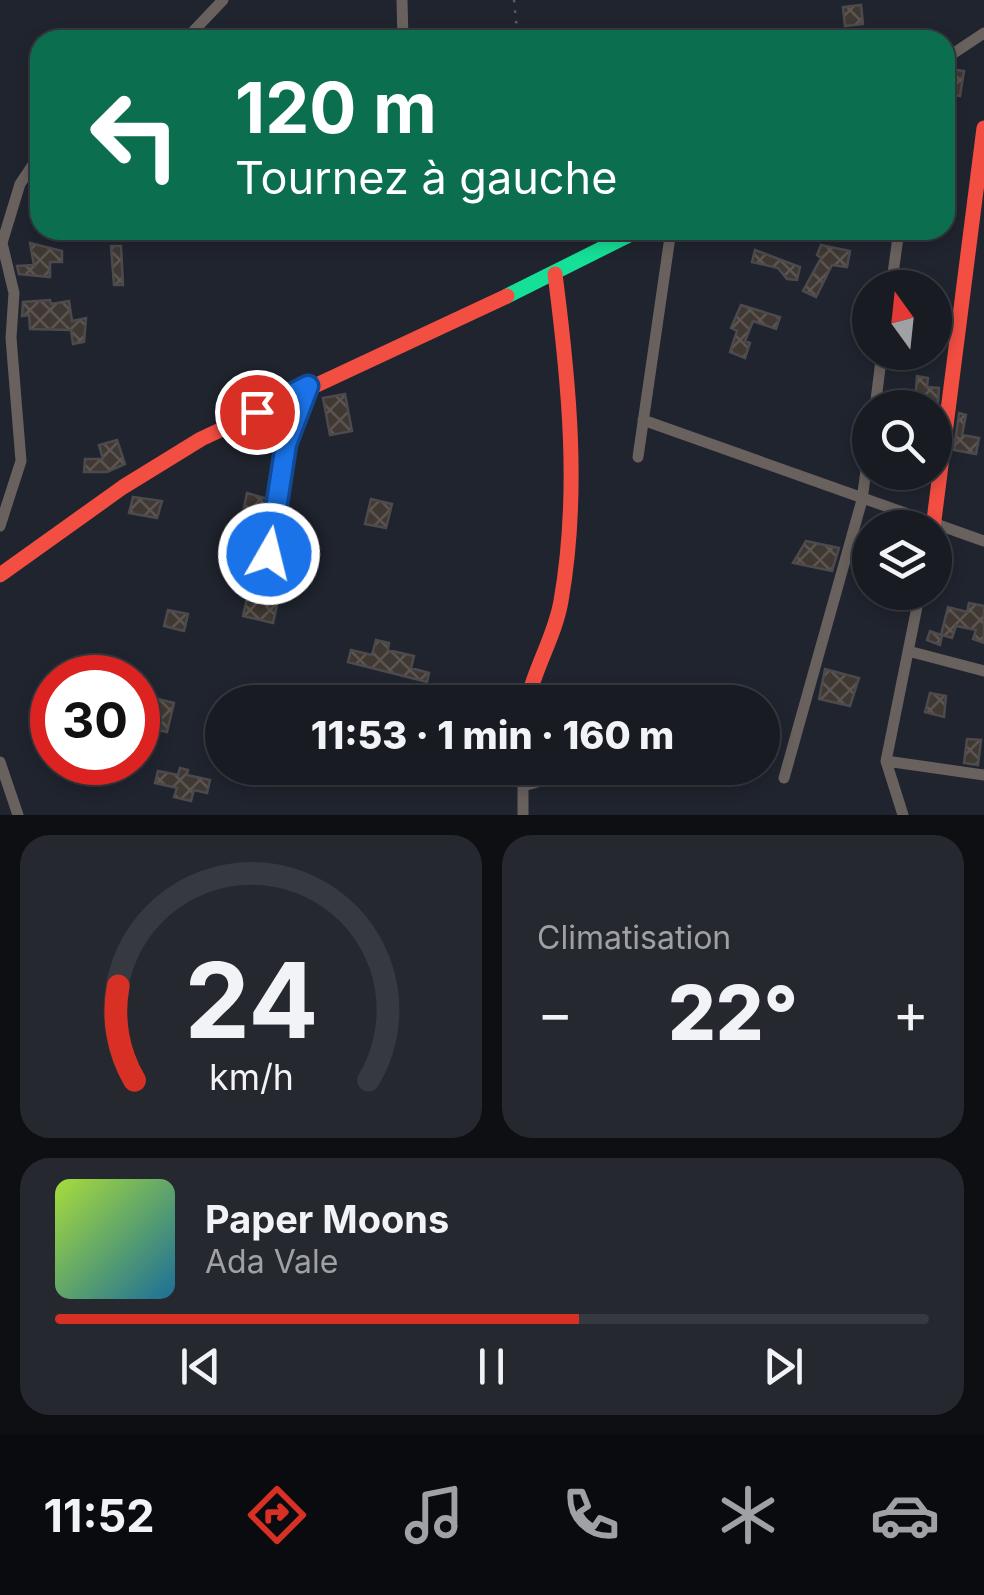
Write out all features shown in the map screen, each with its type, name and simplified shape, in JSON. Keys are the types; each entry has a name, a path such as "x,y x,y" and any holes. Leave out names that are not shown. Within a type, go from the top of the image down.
{"street":[{"path":"194,30 224,0"},
{"path":"402,0 403,30"},
{"path":"955,52 984,33"},
{"path":"935,510 984,128"},
{"path":"0,526 21,462 11,338 14,293 2,242 20,184 30,169"},
{"path":"0,575 90,508 201,440 308,386 554,274 598,240"},
{"path":"638,458 670,240"},
{"path":"893,270 898,240"},
{"path":"534,685 551,642 567,554 570,429 554,274"},
{"path":"265,586 286,444 308,386"},
{"path":"643,420 888,510"},
{"path":"784,778 863,490"},
{"path":"952,532 984,541"},
{"path":"904,815 886,761 916,610"},
{"path":"908,652 984,671"},
{"path":"886,761 984,775"},
{"path":"0,762 18,815"},
{"path":"523,815 523,786 526,785"}],"path":[{"path":"514,0 517,30"}],"building":[{"path":"861,5 863,24 845,26 843,7"},
{"path":"955,70 964,71 960,96 955,95"},
{"path":"30,243 62,251 62,262 50,262 50,277 19,274 17,266 34,265"},
{"path":"821,245 850,251 847,267 832,265 816,297 803,291 821,258 817,255"},
{"path":"111,246 121,246 123,285 114,285"},
{"path":"755,250 800,267 797,280 787,279 778,268 752,262"},
{"path":"50,300 51,304 69,301 72,321 86,318 84,342 73,344 71,330 30,329 29,315 22,316 23,302"},
{"path":"741,305 780,317 776,329 753,321 745,341 750,343 745,358 730,352 737,331 731,328"},
{"path":"917,376 928,378 927,387 939,388 939,390 916,390"},
{"path":"345,394 352,431 330,435 323,398"},
{"path":"959,413 966,415 962,435 979,438 976,454 954,450"},
{"path":"117,440 125,464 107,472 84,472 85,459 103,459 99,445"},
{"path":"247,493 268,499 265,518 243,512"},
{"path":"133,497 162,501 157,518 129,513"},
{"path":"371,499 392,504 386,528 365,524"},
{"path":"806,541 839,548 832,571 793,563"},
{"path":"247,598 277,605 273,623 243,616"},
{"path":"969,603 984,606 984,643 973,639 976,630 956,626 952,638 942,635 940,645 927,640 930,631 941,635 947,610 967,612"},
{"path":"168,610 188,614 184,631 164,626"},
{"path":"376,640 389,643 388,650 414,656 411,668 429,673 427,682 348,662 351,650 372,655"},
{"path":"825,669 859,678 850,706 819,699"},
{"path":"930,693 946,696 944,717 925,712"},
{"path":"160,700 174,703 167,732 160,730"},
{"path":"967,739 981,740 978,765 964,763"},
{"path":"180,768 188,770 187,775 205,779 207,793 194,790 191,801 174,797 177,788 160,784 160,771 178,775"}],"traffic: fast":[{"path":"507,296 619,240"}],"traffic: jam":[{"path":"935,510 984,128"},
{"path":"532,685 561,601 570,520 568,396 555,274"},
{"path":"0,575 123,487 201,439 507,296"}],"route":[{"path":"257,412 308,386 286,444 269,554"}]}
